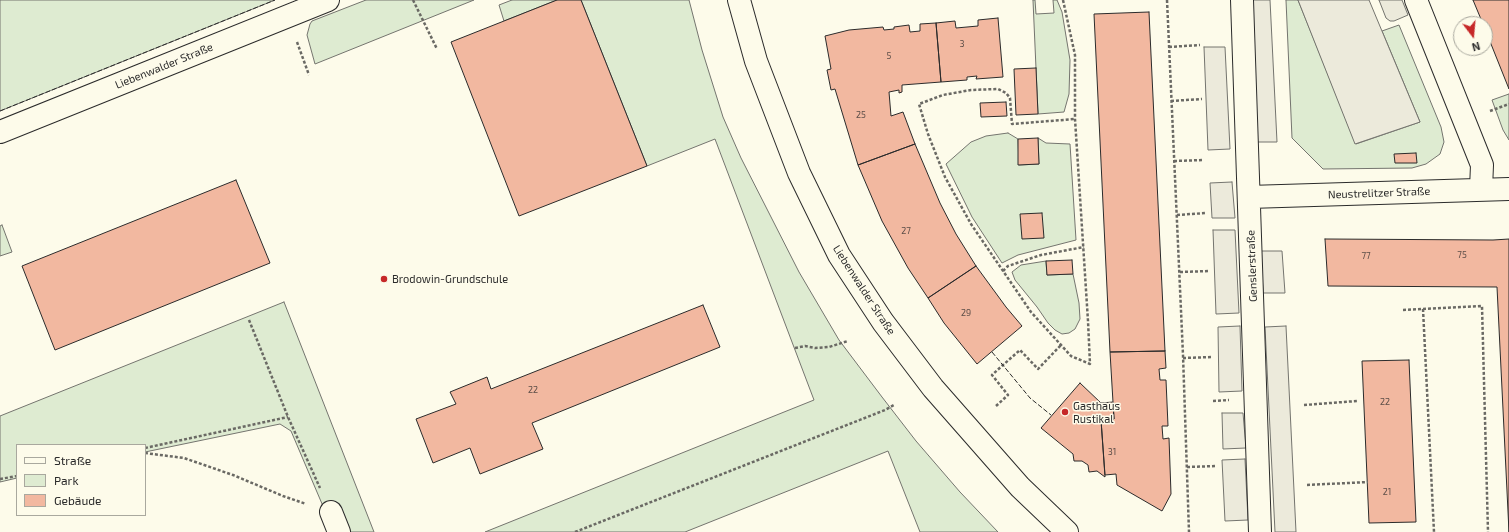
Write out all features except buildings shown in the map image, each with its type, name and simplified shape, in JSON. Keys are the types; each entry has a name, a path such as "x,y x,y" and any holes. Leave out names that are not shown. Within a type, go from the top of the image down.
{"street":[{"name":"Liebenwalder Straße","path":"0,132 328,0"},
{"name":"Liebenwalder Straße","path":"739,0 756,61 796,166 839,255 882,322 933,388 1020,487 1067,532"},
{"name":"Genslerstraße","path":"1242,0 1260,532"},
{"path":"1416,0 1482,165 1481,189"},
{"name":"Neustrelitzer Straße","path":"1249,197 1509,189"}],"path":[{"path":"413,0 437,49"},
{"path":"1063,0 1076,55 1075,119 1090,364 1071,356 1031,312 1002,271 971,224 945,177 918,104 943,95 971,90 998,89 1006,93 1010,98 1012,124 1075,119"},
{"path":"1167,0 1180,272 1189,532"},
{"path":"287,17 310,75"},
{"path":"1169,47 1200,45"},
{"path":"1172,101 1202,99"},
{"path":"1490,111 1509,104"},
{"path":"1174,161 1204,160"},
{"path":"1177,215 1206,213"},
{"path":"1002,271 1008,266 1041,255 1084,247"},
{"path":"1180,272 1209,271"},
{"path":"1403,310 1482,306 1488,532"},
{"path":"1423,309 1434,532"},
{"path":"248,320 288,416 335,522"},
{"path":"796,348 805,346 815,348 829,347 848,341"},
{"path":"996,406 1008,394 992,376 1003,365 1020,350 1038,369 1061,345"},
{"path":"1183,358 1212,357"},
{"path":"1304,405 1357,401"},
{"path":"575,532 885,410 894,405"},
{"path":"146,448 288,416"},
{"path":"146,452 184,458 233,475 283,496 335,522"},
{"path":"1187,467 1217,466"},
{"path":"0,479 16,476"},
{"path":"1307,485 1368,482"}],"green space":[{"path":"0,0 275,0 0,111"},
{"path":"366,0 474,0 315,64 307,35 312,21"},
{"path":"512,0 557,0 504,21 499,5"},
{"path":"581,0 689,0 702,50 723,117 741,158 799,272 839,340 882,397 916,441 960,492 998,532 920,532 888,451 685,532 485,532 814,400 715,139 647,166"},
{"path":"1033,0 1035,0 1036,14 1054,13 1053,0 1057,0 1062,12 1070,60 1069,94 1064,112 1038,114"},
{"path":"1286,0 1298,0 1356,144 1420,122 1382,31 1399,25 1441,127 1444,142 1440,154 1426,164 1412,168 1323,169 1292,138"},
{"path":"1509,94 1509,140 1503,130 1492,100"},
{"path":"1008,133 1018,139 1019,165 1039,164 1038,138 1046,143 1070,144 1076,240 1018,255 1002,263 972,217 946,164 971,142 986,136"},
{"path":"2,225 12,252 0,256 0,226"},
{"path":"1046,261 1047,275 1073,274 1079,303 1080,319 1075,329 1069,333 1062,334 1048,323 1015,280 1012,272 1021,265"},
{"path":"284,302 374,532 334,532 291,431 280,424 146,452 146,444 16,444 16,478 0,482 0,416"}],"shaded area":[{"path":"1248,0 1270,0 1277,142 1255,142"},
{"path":"1298,0 1369,0 1420,122 1355,144"},
{"path":"1379,0 1402,0 1408,15 1394,21 1390,21 1386,18"},
{"path":"1204,47 1225,47 1230,149 1208,150"},
{"path":"1232,182 1235,218 1212,218 1210,183"},
{"path":"1213,230 1235,230 1239,313 1216,314"},
{"path":"1261,251 1282,251 1285,293 1263,293"},
{"path":"1240,326 1242,391 1219,392 1218,327"},
{"path":"1286,326 1296,532 1275,532 1265,327"},
{"path":"1222,413 1243,413 1246,448 1223,449"},
{"path":"1245,459 1248,520 1225,521 1222,460"}],"fence":[{"path":"0,111 275,0"},
{"path":"992,352 1030,398 1051,415"}],"place":[{"name":"Brodowin-Grundschule","path":"384,279"},
{"name":"Gasthaus Rustikal","path":"1065,412"}]}
